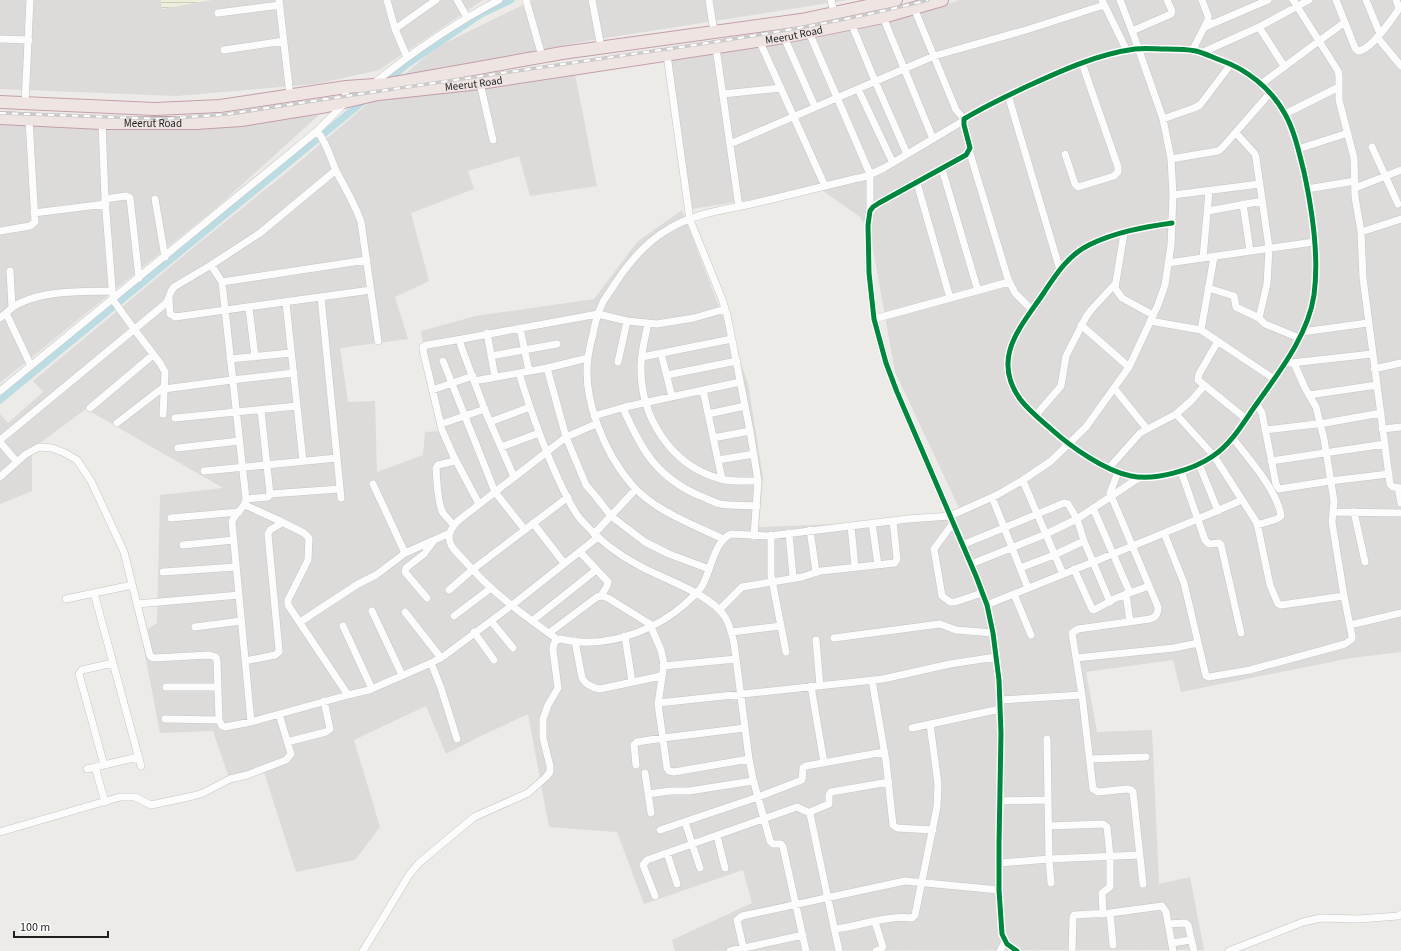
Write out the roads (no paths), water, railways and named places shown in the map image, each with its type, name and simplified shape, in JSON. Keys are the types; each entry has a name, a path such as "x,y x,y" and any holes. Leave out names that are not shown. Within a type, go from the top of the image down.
{"highway":[{"name":"Meerut Road","path":"0,118 102,123 196,123 241,120 346,102 362,98 373,89 389,84 542,56 804,19 896,0"},
{"name":"Meerut Road","path":"0,102 155,109 220,106 345,87 373,89 480,83 784,37 883,17 942,0"}],"street":[{"path":"25,103 30,0"},
{"path":"387,0 395,29 407,57"},
{"path":"395,29 436,0"},
{"path":"457,0 467,18"},
{"path":"373,89 407,57 489,3 499,0"},
{"path":"526,0 542,56"},
{"path":"592,0 601,47"},
{"path":"709,0 714,32"},
{"path":"831,0 834,13"},
{"path":"363,951 409,875 426,856 474,817 528,793 550,772 550,766 543,738 543,719 548,705 558,688 553,650 553,645 557,640 590,642 625,636 652,627 673,615 697,593 702,586 723,539 731,534 754,536 771,535 950,516 1023,481 1051,461 1086,427 1130,367 1152,318 1165,285 1172,223 1173,195 1171,159 1163,120 1120,0"},
{"path":"1132,31 1171,14 1172,11 1167,0"},
{"path":"1192,51 1208,20 1202,0"},
{"path":"1205,27 1268,0"},
{"path":"1293,0 1338,73 1339,100 1354,158 1356,202 1361,232 1362,270 1382,429 1392,486 1400,488 1401,503"},
{"path":"1201,53 1259,27 1309,0"},
{"path":"1336,0 1355,48 1358,51 1365,49 1379,36 1400,7 1396,0"},
{"path":"1366,0 1379,36 1401,66"},
{"path":"218,13 280,3 290,95"},
{"path":"730,144 934,56 1026,30 1103,3 1127,51"},
{"path":"914,8 956,110 963,120 969,150 1009,282 1015,293 1032,310"},
{"path":"883,17 933,139"},
{"path":"804,19 870,174 870,211 868,225 869,273 874,319 886,362 897,392 971,564 987,605 993,633 1000,700 999,890 1002,934 1005,942 1017,951"},
{"path":"1261,84 1345,22"},
{"path":"851,23 907,154"},
{"path":"1259,27 1284,66"},
{"path":"784,37 815,107"},
{"path":"0,38 29,40"},
{"path":"759,40 825,186"},
{"path":"224,50 284,41"},
{"path":"716,48 739,207"},
{"path":"723,539 662,509 645,497 631,484 615,462 596,424 589,396 588,358 598,314 603,303 626,267 636,255 654,239 677,224 703,215 870,174 893,163 963,120 1008,95 1060,70 1082,63 1138,49 1192,51 1231,64 1254,78 1270,93 1285,114 1295,138 1307,189 1314,242 1315,269 1313,297 1308,316 1300,335 1284,364 1232,437 1214,456 1199,464 1180,471 1147,477 1130,476 1118,472 1069,445 1022,401 1014,388 1008,368 1009,352 1018,331 1032,310 1060,270 1080,250 1090,244 1141,228 1172,223"},
{"path":"667,55 690,220 725,309 737,361 750,430 758,481 754,536"},
{"path":"1065,154 1074,182 1078,187 1114,176 1118,172 1118,168 1082,63"},
{"path":"1163,120 1200,105 1231,64"},
{"path":"480,83 493,140"},
{"path":"0,392 114,301 165,257 320,134 346,102 345,87"},
{"path":"1285,114 1339,87"},
{"path":"723,94 781,88"},
{"path":"858,89 893,163"},
{"path":"1171,159 1218,151 1227,144 1270,93"},
{"path":"1008,95 1060,270"},
{"path":"0,231 33,225 35,222 28,120"},
{"path":"102,123 106,202 114,301 165,372 163,414"},
{"path":"1236,133 1256,156 1270,248 1267,284 1259,318"},
{"path":"1298,149 1348,133"},
{"path":"320,134 361,222 378,341"},
{"path":"1372,147 1398,204"},
{"path":"870,211 873,207 966,155 969,150"},
{"path":"942,168 978,290"},
{"path":"336,170 260,233 174,287 170,292 169,298 170,314 175,317 371,290"},
{"path":"1307,189 1355,184 1401,170"},
{"path":"917,183 950,298"},
{"path":"1173,195 1260,184"},
{"path":"1203,258 1209,191"},
{"path":"34,213 106,202 126,196 130,198 139,278"},
{"path":"155,199 165,257"},
{"path":"1208,211 1262,201"},
{"path":"1243,204 1250,251"},
{"path":"1361,232 1401,218"},
{"path":"1124,233 1115,284 1116,292 1122,298 1152,318 1201,330 1274,379"},
{"path":"1168,263 1314,242"},
{"path":"1201,330 1214,257"},
{"path":"222,282 366,260"},
{"path":"211,265 222,282 242,466 245,502 233,519 250,722"},
{"path":"10,271 12,307"},
{"path":"874,319 1009,282"},
{"path":"1036,415 1061,386 1066,356 1090,310 1115,284"},
{"path":"1208,288 1233,295 1235,297 1236,308 1259,318 1265,324 1300,335 1368,323"},
{"path":"0,318 12,307 31,299 54,294 112,291"},
{"path":"321,297 341,498"},
{"path":"17,462 0,441 165,304 169,298"},
{"path":"286,302 303,461"},
{"path":"249,308 255,356"},
{"path":"479,504 446,442 432,390 423,347 487,333 598,314 648,324 679,321 725,309"},
{"path":"6,313 31,366"},
{"path":"618,362 627,321"},
{"path":"648,324 641,367 645,403 657,430 672,450 697,470 722,480 758,481"},
{"path":"1081,325 1130,367"},
{"path":"520,328 529,371"},
{"path":"487,333 495,377"},
{"path":"462,339 460,341 461,346 500,447 514,478"},
{"path":"642,357 732,339"},
{"path":"1218,341 1198,377 1204,386 1246,418"},
{"path":"491,356 557,344"},
{"path":"230,359 291,353"},
{"path":"661,353 672,397"},
{"path":"1284,364 1372,354"},
{"path":"90,408 153,355"},
{"path":"432,390 452,383 474,378 495,377 519,373 588,358"},
{"path":"443,361 495,492 525,530"},
{"path":"667,375 737,361"},
{"path":"1164,533 1184,583 1206,674 1209,677 1250,670 1345,644 1352,639 1332,522 1334,501 1326,452 1316,407 1294,363"},
{"path":"1374,369 1401,363"},
{"path":"546,368 566,437 586,485 611,516 644,542 669,554 709,569"},
{"path":"117,423 165,387 294,373"},
{"path":"519,373 546,452 574,511 596,536 619,554 638,566 697,593 719,610 726,618 732,632 753,781 770,843 781,844 783,847 806,951"},
{"path":"594,416 623,408 740,382"},
{"path":"1309,395 1377,385"},
{"path":"1109,468 1140,434 1176,414 1191,401 1204,386"},
{"path":"1114,388 1147,429"},
{"path":"703,390 722,480"},
{"path":"1256,404 1262,413 1276,484 1279,489"},
{"path":"175,418 297,406"},
{"path":"708,414 745,406"},
{"path":"490,422 530,407"},
{"path":"623,408 637,439 644,450 663,472 678,485 719,504 756,506"},
{"path":"441,424 485,409"},
{"path":"261,410 270,494"},
{"path":"1265,430 1320,424 1381,413"},
{"path":"1176,414 1214,456 1257,525 1270,585 1278,604 1281,605 1344,596"},
{"path":"557,640 511,606 472,570 453,548 450,542 450,534 454,525 546,452 566,437 596,424"},
{"path":"1382,429 1401,427"},
{"path":"713,438 750,430"},
{"path":"500,447 539,433"},
{"path":"1232,437 1258,472 1280,509 1281,516 1277,519 1257,525"},
{"path":"178,448 239,441"},
{"path":"1271,460 1385,444"},
{"path":"0,477 34,449 45,447 65,452 77,460 91,481 120,541 127,561 151,658 216,657 219,720 222,726 225,727 250,722 348,694 372,689 441,658 580,552 596,536 611,516 636,489"},
{"path":"718,460 754,454"},
{"path":"204,471 242,466 337,458"},
{"path":"454,525 444,515 442,510 437,488 436,468 438,465 455,461"},
{"path":"1199,464 1218,511"},
{"path":"1180,471 1206,542 1209,544 1219,543 1221,545 1241,633"},
{"path":"1118,472 1110,491 1111,496 1158,607 1158,612 1156,616 1150,619 1075,630 1072,633 1082,695 1094,791 1098,792 1127,789 1133,792 1143,884"},
{"path":"1274,497 1279,489 1389,474"},
{"path":"971,564 1046,534 1077,519 1140,477"},
{"path":"1023,481 1063,574"},
{"path":"373,484 405,553"},
{"path":"245,502 268,497 270,494 340,489"},
{"path":"449,590 472,570 568,497"},
{"path":"992,497 1028,588"},
{"path":"987,605 1112,553 1132,547 1242,500"},
{"path":"245,502 304,533 309,538 308,560 297,580 288,602 290,609 348,694"},
{"path":"962,545 1067,503 1077,519 1084,541 1110,602"},
{"path":"1093,508 1128,593 1130,622"},
{"path":"172,518 239,512"},
{"path":"1333,512 1401,513"},
{"path":"1354,512 1365,562"},
{"path":"245,661 275,655 280,650 268,534 270,530 280,524 278,520"},
{"path":"719,610 742,587 802,577 816,572 895,563 897,559 893,521"},
{"path":"534,523 564,563"},
{"path":"953,523 934,549 942,596 950,602 955,602 982,593"},
{"path":"872,524 878,565"},
{"path":"851,526 855,567"},
{"path":"810,530 816,572"},
{"path":"789,533 793,578"},
{"path":"300,622 358,584 376,575 405,553 450,534"},
{"path":"771,535 772,581 786,652"},
{"path":"183,545 234,540"},
{"path":"428,598 405,572 406,568 424,554 435,540"},
{"path":"1020,568 1054,555 1084,541"},
{"path":"549,633 601,596 608,584 580,552"},
{"path":"163,572 236,566"},
{"path":"1074,569 1092,610 1096,610 1128,593 1149,586"},
{"path":"532,621 596,570"},
{"path":"66,599 132,585"},
{"path":"454,616 491,588"},
{"path":"94,592 141,766"},
{"path":"1014,594 1031,635"},
{"path":"137,604 239,595"},
{"path":"601,596 608,598 652,627 661,650 663,666 658,703 668,768 671,772 749,759"},
{"path":"372,612 402,675"},
{"path":"405,612 441,658"},
{"path":"1350,625 1401,613"},
{"path":"195,626 242,621"},
{"path":"491,621 513,648"},
{"path":"834,638 940,624 954,630 993,633"},
{"path":"343,626 372,689"},
{"path":"732,632 781,626"},
{"path":"474,632 494,660"},
{"path":"625,636 632,682"},
{"path":"816,640 820,686"},
{"path":"575,641 582,678 589,686 600,689 662,676"},
{"path":"1076,658 1174,648 1198,643"},
{"path":"658,703 872,680 910,674 950,664 996,657"},
{"path":"663,666 736,659"},
{"path":"104,765 79,674 82,670 113,663"},
{"path":"431,663 441,688 457,739"},
{"path":"872,680 895,828 933,830"},
{"path":"811,686 824,763"},
{"path":"166,687 218,687"},
{"path":"1000,700 1082,695"},
{"path":"287,742 326,732 330,729 324,701"},
{"path":"912,728 1000,709"},
{"path":"0,832 120,797 129,796 139,798 151,805 198,795 230,779 247,775 286,760 291,754 279,714"},
{"path":"165,719 219,720"},
{"path":"835,929 897,917 912,918 914,916 937,807 938,784 930,724"},
{"path":"636,765 635,743 745,728"},
{"path":"1047,739 1049,859 1052,883"},
{"path":"660,830 758,797 802,780 804,767 884,752"},
{"path":"105,802 91,768 138,757"},
{"path":"1090,759 1146,757"},
{"path":"645,773 651,813"},
{"path":"648,794 670,790 689,791 753,781"},
{"path":"654,896 643,864 647,860 797,807 810,813 828,806 830,803 829,795 831,792 888,782"},
{"path":"999,801 1047,800"},
{"path":"810,813 829,897 839,951"},
{"path":"685,822 700,868"},
{"path":"1049,826 1105,824 1107,827 1110,856 1110,887 1101,894 1113,945"},
{"path":"716,836 725,868"},
{"path":"667,853 677,884"},
{"path":"999,863 1140,855"},
{"path":"744,950 737,920 740,917 905,881 999,890"},
{"path":"1072,951 1073,916 1076,914 1106,914 1162,906 1165,909 1173,951"},
{"path":"1229,951 1303,922 1322,918 1359,919 1398,916 1401,914"},
{"path":"875,922 883,947 876,951"},
{"path":"1168,924 1187,924 1194,951"},
{"path":"730,951 744,950 803,935"},
{"path":"1172,943 1191,940"},
{"path":"1000,951 1005,942"}],"waterway":[{"path":"385,83 406,65 481,14 511,0"},
{"path":"0,400 366,99"}],"railway":[{"path":"0,113 164,119 228,114 764,34 846,19 928,0"}]}
